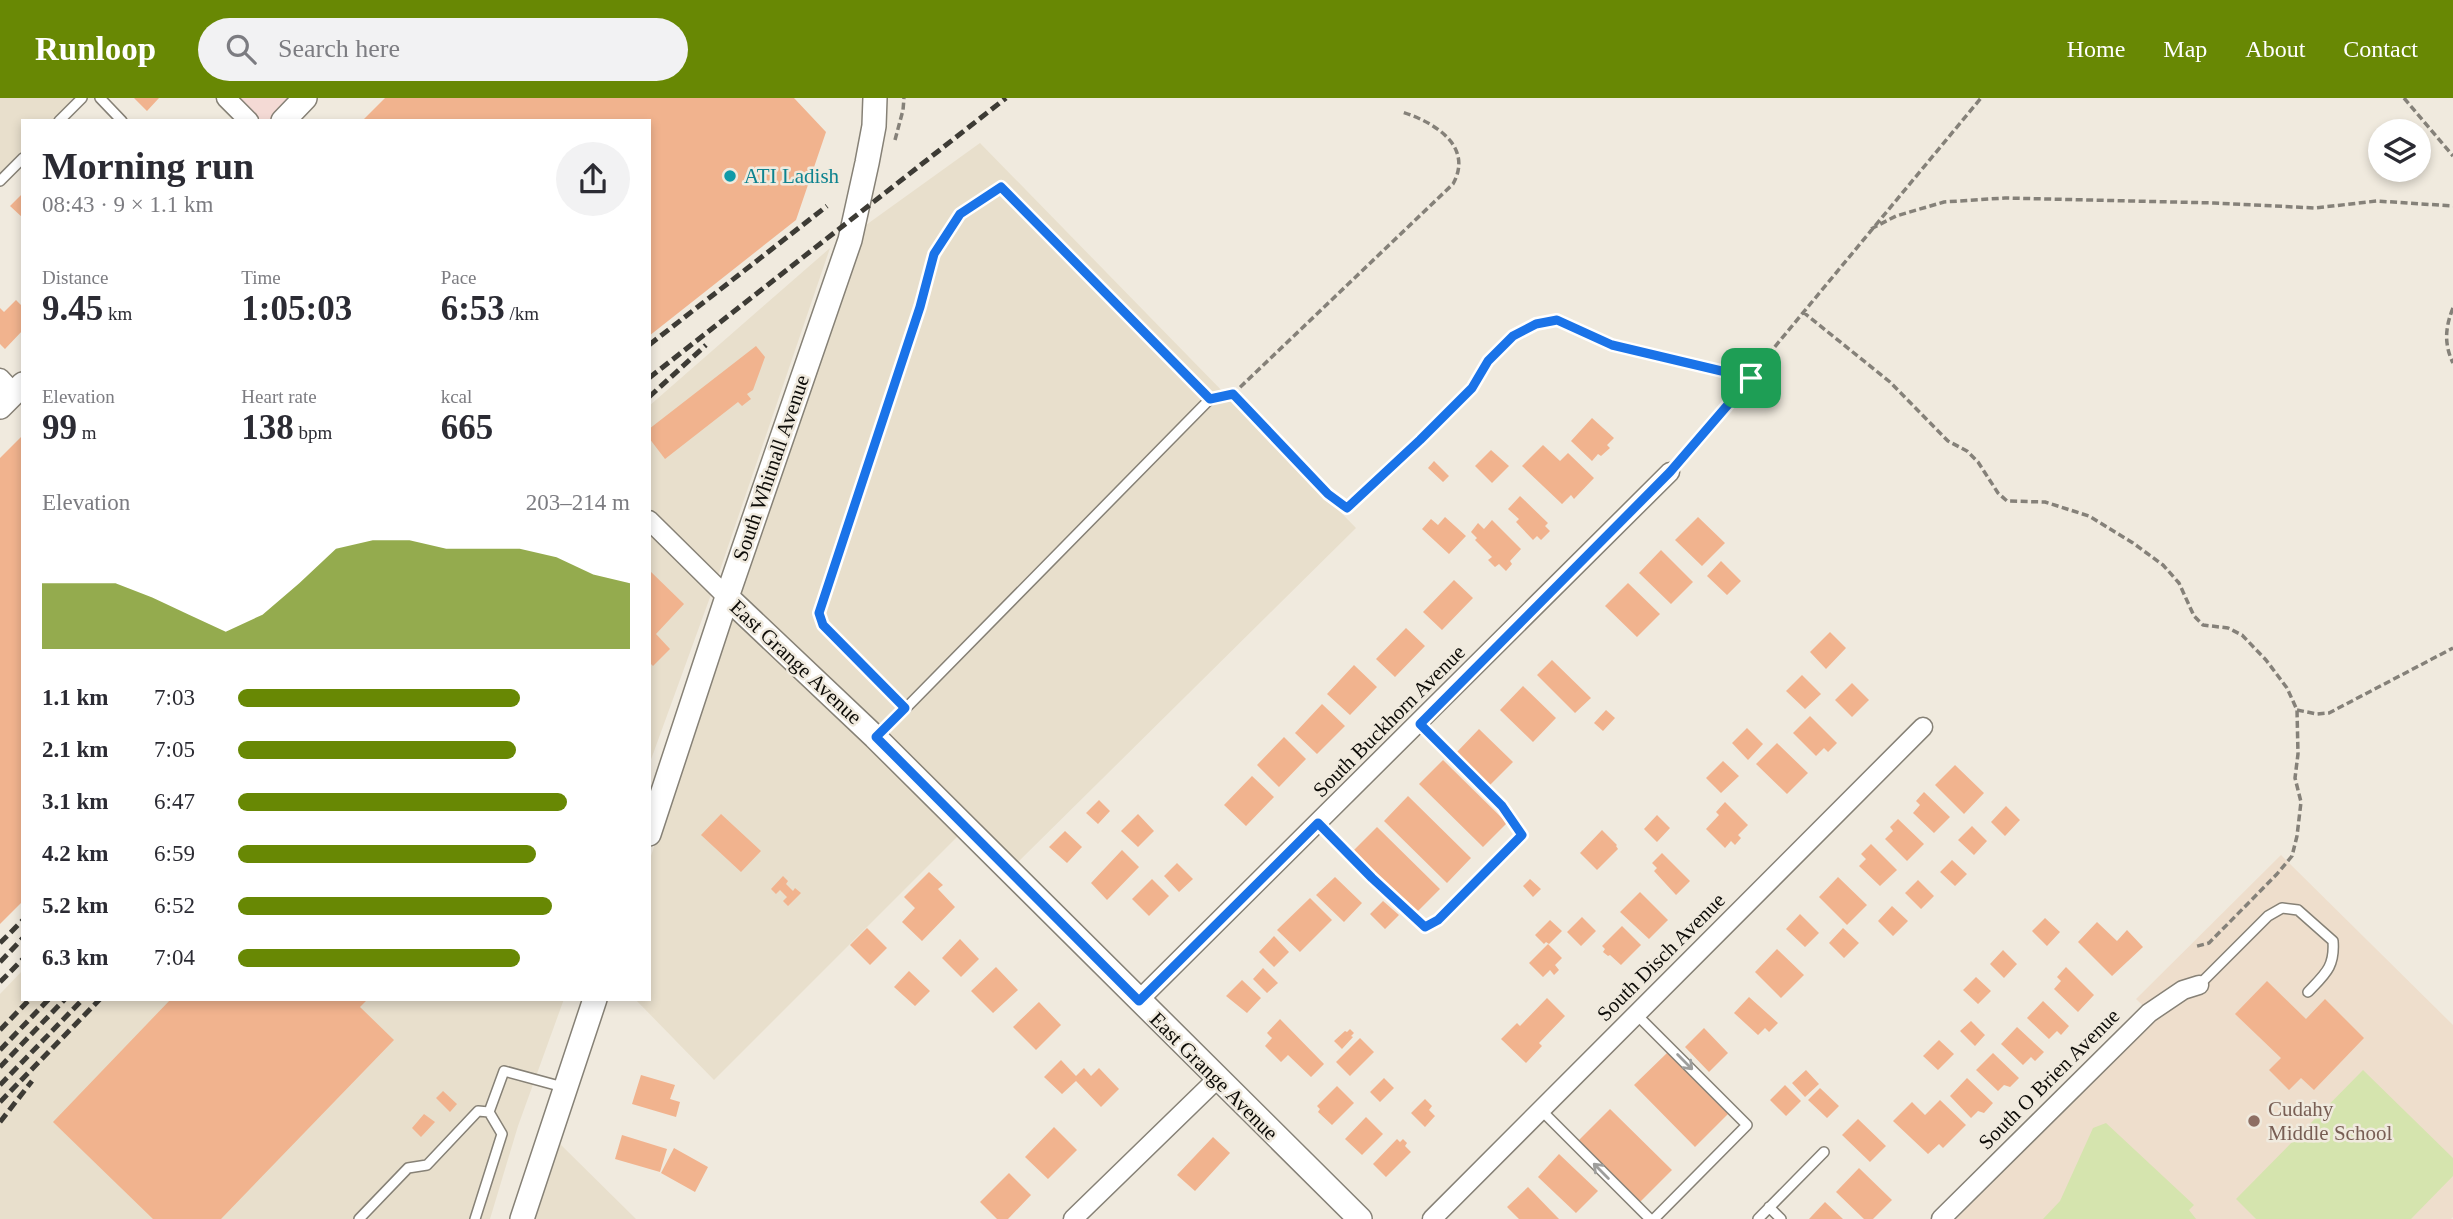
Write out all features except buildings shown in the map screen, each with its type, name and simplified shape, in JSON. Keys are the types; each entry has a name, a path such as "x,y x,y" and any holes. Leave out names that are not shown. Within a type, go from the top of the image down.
{"street":[{"path":"226,98 247,119"},
{"path":"284,119 305,98"},
{"name":"South Whitnall Avenue","path":"651,828 850,240 874,126 875,98"},
{"name":"South Buckhorn Avenue","path":"1139,1001 1670,472"},
{"name":"East Grange Avenue","path":"651,522 876,737 1360,1219"},
{"name":"South Disch Avenue","path":"1432,1219 1923,727"},
{"name":"South O Brien Avenue","path":"1941,1219 2149,1013 2183,990 2199,985"},
{"path":"522,1219 594,1001"},
{"path":"1073,1219 1217,1079"}],"lane":[{"path":"61,119 82,98"},
{"path":"100,98 120,119"},
{"path":"0,181 21,160"},
{"path":"876,737 905,708 1210,399 1001,187 960,214 934,254 920,307 819,613 823,625 905,708"},
{"path":"1318,823 1425,927 1438,920 1522,835 1502,806 1420,724"},
{"path":"2199,985 2268,916 2282,908 2298,910 2333,941 2334,952 2330,969 2308,992"},
{"path":"1541,1110 1652,1219 1747,1125 1636,1014"},
{"path":"489,1112 504,1071 565,1088"},
{"path":"359,1219 408,1168 427,1165 478,1111 489,1112"},
{"path":"475,1219 502,1134 489,1112"},
{"path":"1758,1219 1824,1152"},
{"path":"1769,1207 1781,1219"}],"path":[{"path":"1670,472 1751,378 1981,98"},
{"path":"2404,98 2453,156"},
{"path":"1210,399 1233,394 1453,184 1460,172 1460,158 1454,147 1439,130 1419,117 1402,112"},
{"path":"1871,229 1896,216 1944,202 2005,198 2315,208 2377,201 2453,206"},
{"path":"2453,308 2446,325 2447,349 2453,363"},
{"path":"1803,312 1890,382 1948,441 1967,451 1979,462 1998,493 2007,501 2045,502 2089,516 2133,543 2163,565 2179,583 2194,616 2203,625 2228,628 2242,635 2266,660 2287,688 2297,710 2298,754 2295,778 2301,802 2292,856 2209,943 2194,947"},
{"path":"1233,394 1328,494 1347,508 1472,388 1488,361 1513,336 1536,324 1557,320 1612,345 1751,378"},
{"path":"2297,710 2316,714 2329,713 2453,648"}],"shaded area":[{"path":"0,98 82,98 61,119 21,119 21,160 0,181"},
{"path":"226,98 305,98 284,119 247,119"},
{"path":"980,143 1356,528 1017,863 973,821 714,1080 637,1001 651,1001 651,856 859,230"},
{"path":"830,248 721,567 651,760 651,404"},
{"name":"Cudahy Middle School","path":"2281,855 2453,1025 2453,1217 1956,1219 2157,1019 2136,999"},
{"path":"21,972 21,1001 563,1001 518,1126 490,1219 0,1219 0,994"},
{"path":"556,1140 636,1219 532,1219"}],"green space":[{"path":"2363,1070 2453,1158 2453,1176 2411,1219 2256,1219 2236,1199"},
{"path":"2106,1123 2194,1205 2189,1210 2196,1219 2043,1219 2060,1201 2093,1128"}],"railway":[{"path":"651,376 1006,98"},
{"path":"651,343 827,206"},
{"path":"651,395 706,345"},
{"path":"0,943 21,922"},
{"path":"0,962 21,940"},
{"path":"0,982 21,961"},
{"path":"0,1030 28,1001"},
{"path":"0,1050 47,1001"},
{"path":"0,1067 63,1001"},
{"path":"0,1085 81,1001"},
{"path":"0,1102 98,1001"},
{"path":"0,1122 32,1081"}],"place":[{"name":"ATI Ladish","path":"730,176"},
{"name":"Cudahy Middle School","path":"2254,1121"}],"route":[{"path":"1001,187 1210,399 1233,394 1328,494 1347,508 1472,388 1488,361 1513,336 1536,324 1557,320 1612,345 1751,378 1670,472 1420,724 1502,806 1522,835 1438,920 1425,927 1318,823 1139,1001 876,737 905,708 823,625 819,613 920,307 934,254 960,214 1001,187"}]}
